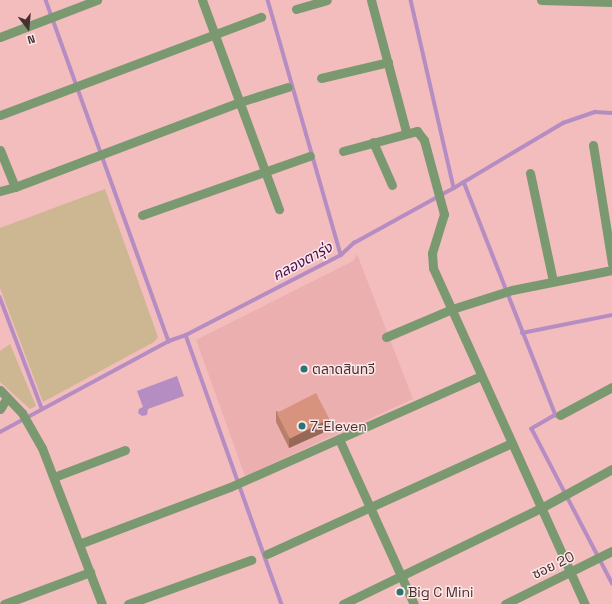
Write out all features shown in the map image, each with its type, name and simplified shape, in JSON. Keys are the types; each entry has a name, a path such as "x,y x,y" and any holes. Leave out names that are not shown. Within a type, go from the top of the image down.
{"street":[{"path":"0,37 97,0"},
{"path":"202,0 264,172 279,209"},
{"path":"296,9 327,0"},
{"path":"371,0 406,132"},
{"path":"541,0 612,2"},
{"path":"0,115 261,17"},
{"path":"321,78 388,62"},
{"path":"0,192 240,102 288,87"},
{"path":"343,151 417,130 424,140 443,208 444,220 432,253 432,264 481,376 585,604"},
{"path":"373,142 392,185"},
{"path":"593,145 612,263"},
{"path":"0,150 15,187"},
{"path":"142,216 310,156"},
{"path":"530,173 553,282"},
{"path":"386,337 452,309 512,290 612,270"},
{"path":"79,544 230,487 481,376"},
{"path":"560,415 612,387"},
{"path":"0,390 22,413 54,477 102,604"},
{"path":"0,409 7,398"},
{"path":"339,439 414,604"},
{"path":"267,554 512,443"},
{"path":"54,477 126,450"},
{"path":"343,604 541,508 612,469"},
{"name":"ซอย 20","path":"506,604 610,552"},
{"path":"128,604 251,560"},
{"path":"4,604 90,572"}],"shaded area":[{"path":"105,189 158,337 154,342 43,402 0,288 0,228"},
{"name":"ตลาดสินทวี","path":"357,254 413,399 245,476 196,340 353,261"},
{"path":"10,344 36,406 30,409 0,382 0,351"},
{"path":"177,376 184,396 148,409 147,415 142,416 138,413 139,409 143,407 137,391"}],"building":[{"name":"7-Eleven","path":"316,393 329,419 290,439 277,413"}],"waterway":[{"path":"46,0 169,341"},
{"path":"268,0 341,255"},
{"path":"411,0 454,188"},
{"name":"คลองตารุ่ง","path":"0,432 169,341 186,335 341,255 354,243 454,188 563,123 595,112 612,113"},
{"path":"464,182 556,415 532,429 612,583"},
{"path":"0,297 42,408"},
{"path":"522,333 612,315"},
{"path":"186,335 282,604"}],"place":[{"name":"ตลาดสินทวี","path":"304,369"},
{"name":"7-Eleven","path":"302,426"},
{"name":"Big C Mini","path":"400,592"}]}
